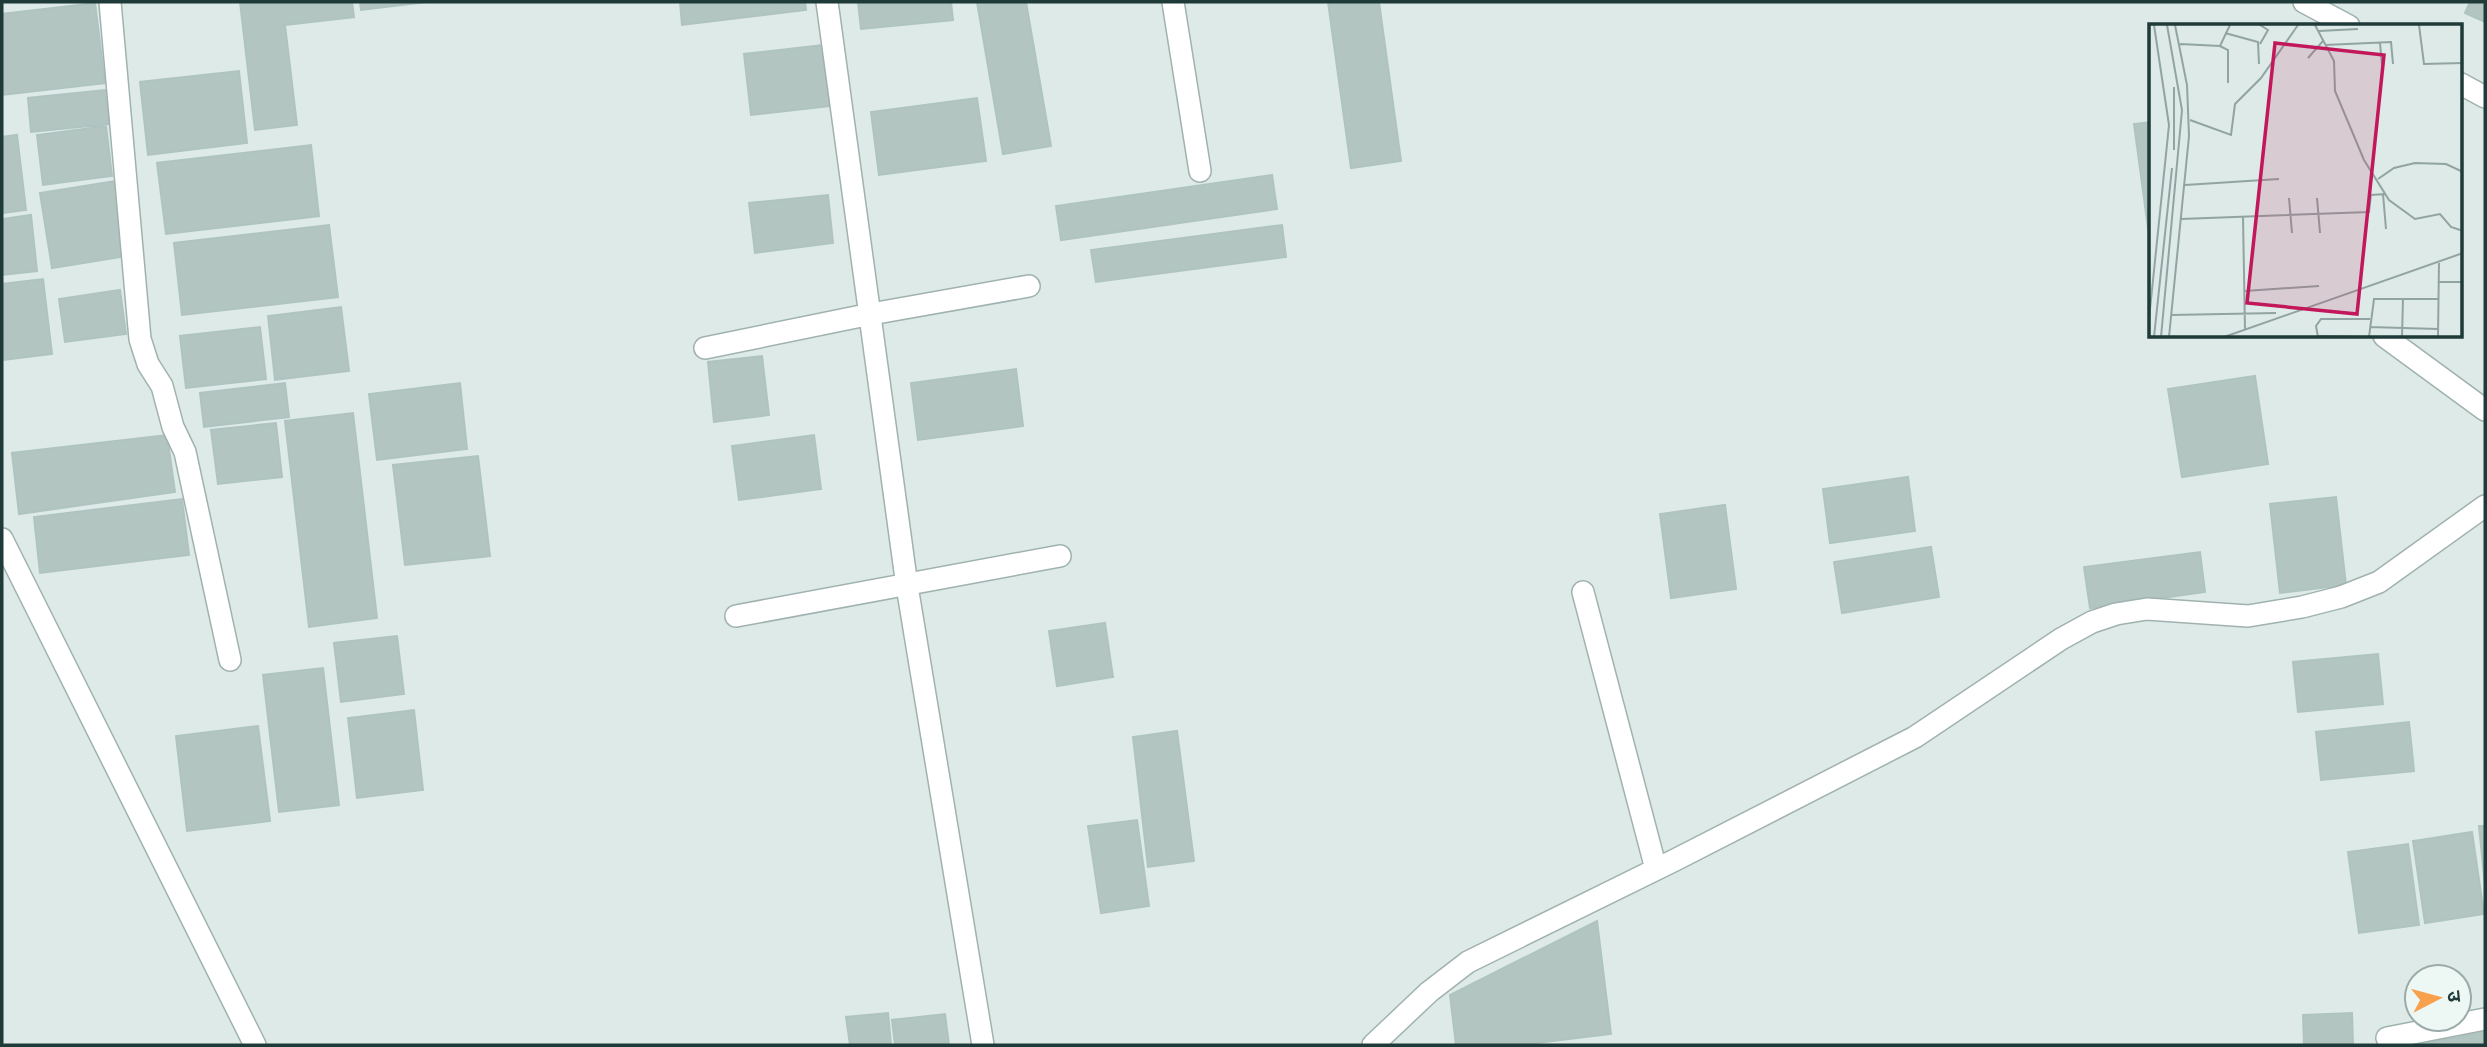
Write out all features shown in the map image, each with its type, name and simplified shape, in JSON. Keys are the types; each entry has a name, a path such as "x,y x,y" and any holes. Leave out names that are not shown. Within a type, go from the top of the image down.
{"street":[{"path":"110,2 140,339 148,364 162,386 173,427 185,452 230,660"},
{"path":"827,2 906,586 983,1045"},
{"path":"1173,2 1200,171"},
{"path":"2304,2 2346,24"},
{"path":"2462,85 2485,97"},
{"path":"705,348 871,314 1029,286"},
{"path":"2387,338 2485,410"},
{"path":"1373,1045 1429,992 1468,962 1915,737 2061,639 2092,622 2116,614 2147,609 2248,616 2341,597 2379,582 2485,506"},
{"path":"2,539 255,1045"},
{"path":"736,616 1060,556"},
{"path":"1583,592 1656,869"},
{"path":"2387,1038 2485,1019"}],"building":[{"path":"240,2 352,2 354,17 285,25 297,125 255,130"},
{"path":"360,2 427,2 361,10"},
{"path":"680,2 805,2 806,10 682,25"},
{"path":"858,2 951,2 953,20 861,29"},
{"path":"977,2 1026,2 1051,146 1003,154"},
{"path":"1328,2 1379,2 1401,161 1351,168"},
{"path":"2470,2 2485,2 2485,22 2465,13"},
{"path":"95,3 105,83 2,95 2,14"},
{"path":"831,44 838,105 751,115 744,54"},
{"path":"239,71 247,143 148,155 140,82"},
{"path":"105,90 109,124 31,132 28,98"},
{"path":"977,98 986,161 879,175 871,112"},
{"path":"2149,122 2149,235 2134,124"},
{"path":"106,126 112,176 43,185 37,135"},
{"path":"17,135 26,210 2,213 2,137"},
{"path":"311,145 319,216 166,234 157,163"},
{"path":"1272,175 1277,209 1061,240 1056,206"},
{"path":"116,181 127,256 52,268 40,193"},
{"path":"828,195 833,243 755,253 749,203"},
{"path":"31,215 37,271 2,275 2,219"},
{"path":"329,225 338,297 182,315 174,243"},
{"path":"1282,225 1286,257 1096,282 1091,250"},
{"path":"43,279 52,354 2,360 2,284"},
{"path":"120,290 126,334 65,342 59,299"},
{"path":"341,307 349,371 275,380 268,316"},
{"path":"260,327 266,379 186,388 180,336"},
{"path":"762,356 769,415 714,422 708,362"},
{"path":"1016,369 1023,426 918,440 911,383"},
{"path":"2255,376 2268,464 2182,477 2168,389"},
{"path":"285,383 289,417 204,427 200,393"},
{"path":"460,383 467,449 377,460 369,394"},
{"path":"353,413 377,618 309,627 285,421"},
{"path":"276,423 282,477 218,484 211,430"},
{"path":"167,435 175,492 19,514 12,453"},
{"path":"814,435 821,489 739,500 732,446"},
{"path":"478,456 490,556 405,565 393,465"},
{"path":"1908,477 1915,531 1830,543 1823,489"},
{"path":"2336,497 2346,585 2280,593 2270,504"},
{"path":"182,499 189,555 40,573 34,517"},
{"path":"1725,505 1736,589 1671,598 1660,514"},
{"path":"1931,547 1939,597 1842,613 1834,562"},
{"path":"2200,552 2205,592 2090,608 2084,567"},
{"path":"1105,623 1113,677 1057,686 1049,631"},
{"path":"397,636 404,694 341,702 334,643"},
{"path":"2378,654 2383,704 2298,712 2293,662"},
{"path":"323,668 339,805 279,812 263,675"},
{"path":"414,710 423,790 357,798 348,718"},
{"path":"2409,722 2414,771 2321,780 2316,732"},
{"path":"258,726 270,821 187,831 176,736"},
{"path":"1177,731 1194,861 1148,867 1133,737"},
{"path":"1137,820 1149,906 1101,913 1088,826"},
{"path":"2479,826 2485,826 2485,886"},
{"path":"2472,832 2484,914 2425,923 2413,841"},
{"path":"2408,844 2419,925 2359,933 2348,852"},
{"path":"1597,921 1611,1034 1519,1045 1456,1045 1450,995"},
{"path":"888,1013 891,1045 850,1045 846,1017"},
{"path":"2352,1013 2353,1045 2304,1045 2303,1015"},
{"path":"945,1014 949,1045 895,1045 892,1020"},
{"path":"2485,1032 2485,1045 2417,1045"}]}
